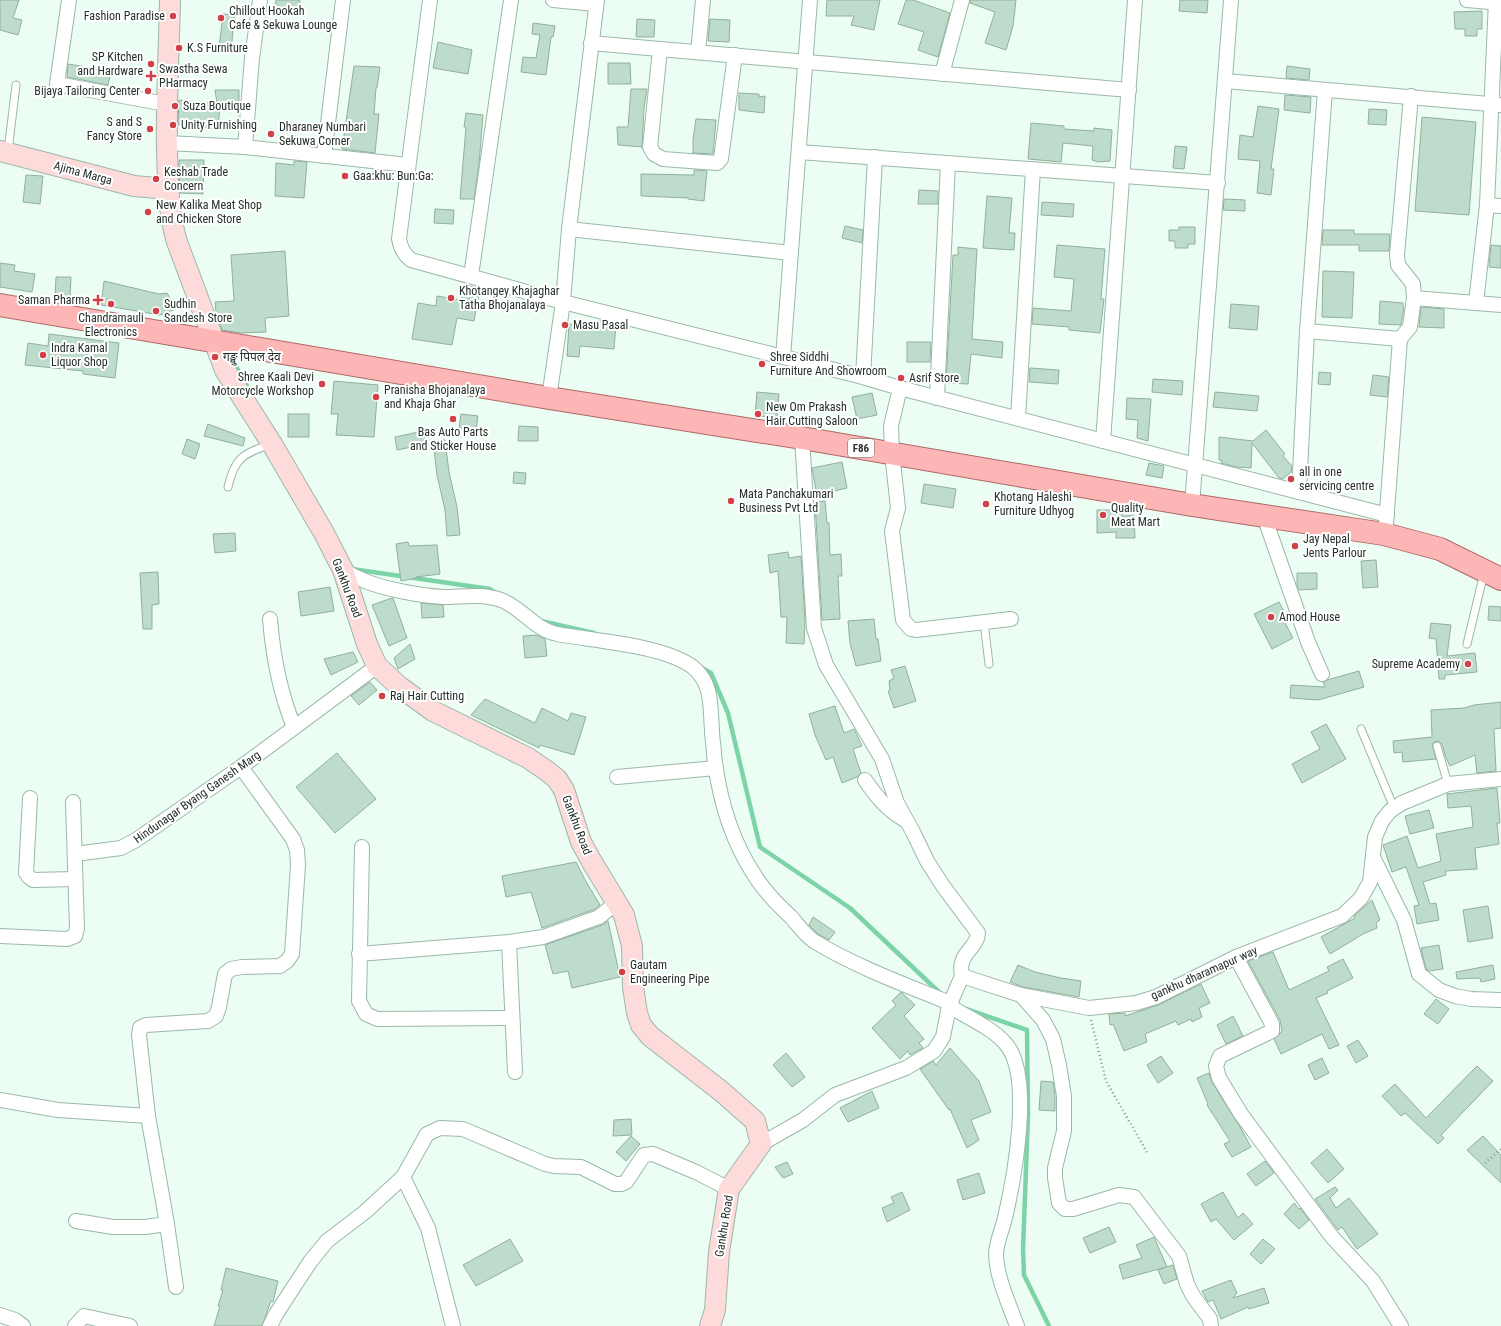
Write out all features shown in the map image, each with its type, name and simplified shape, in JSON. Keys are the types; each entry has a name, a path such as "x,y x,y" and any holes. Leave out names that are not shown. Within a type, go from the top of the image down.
{"main road":[{"name":"Gankhu Road","path":"166,1 168,189 172,225 177,242 225,370 272,444 324,533 343,570 367,644 377,666 400,688 433,711 528,758 557,779 564,790 581,842 624,915 632,946 633,987 637,1013 641,1025 650,1036 721,1091 755,1121 761,1144 729,1189 719,1252 715,1310 710,1326"},
{"name":"Ajima Marga","path":"4,152 134,186 168,189"},
{"name":"F86","path":"0,306 549,398 892,453 1192,505 1264,516 1386,524 1493,575"}],"street":[{"path":"69,0 57,84 166,104"},
{"path":"245,147 252,58 260,0"},
{"path":"324,156 343,0"},
{"path":"430,0 399,239 405,255 416,262 563,302 863,377 937,398 1299,492 1386,524 1400,339 1410,327 1414,298 1413,284 1398,266 1397,255 1411,96"},
{"path":"471,276 510,0"},
{"path":"549,398 563,302 569,229 596,2 553,0"},
{"path":"698,52 703,0"},
{"path":"783,357 810,0"},
{"path":"1104,441 1135,0"},
{"path":"1192,505 1231,0"},
{"path":"1466,0 1497,2 1497,104 1494,205 1476,303"},
{"path":"942,74 958,1"},
{"path":"591,43 1129,90"},
{"path":"660,49 650,147 654,154 663,159 719,162 721,159 735,55"},
{"path":"1225,81 1497,104"},
{"path":"1299,492 1307,332 1325,90"},
{"path":"167,143 245,147 408,165"},
{"path":"799,152 1218,183"},
{"path":"863,377 875,157"},
{"path":"937,398 948,163"},
{"path":"1018,418 1033,169"},
{"path":"569,229 791,253"},
{"path":"1414,298 1501,305"},
{"path":"1307,332 1400,339"},
{"path":"900,388 891,426 892,453 898,508 892,531 903,620 911,629 916,630 1011,619"},
{"path":"761,1144 803,1120 835,1095 906,1068 934,1051 943,1037 950,1005 962,976 961,968 964,955 977,939 978,933 943,886 927,860 914,832 897,802 882,759 826,665 814,628 802,438"},
{"path":"1264,516 1308,642 1322,674"},
{"path":"343,570 366,582 405,592 441,597 482,596 500,600 515,607 536,626 554,633 668,654 693,668 702,677 708,689 711,704 716,768 726,816 736,843 756,878 815,942 863,966 950,1005 994,1033 1006,1043 1012,1053 1017,1066 1020,1086 1019,1125 1014,1168 1005,1218 996,1255 1006,1296 1017,1326"},
{"path":"270,619 272,649 285,706 294,727"},
{"name":"Hindunagar Byang Ganesh Marg","path":"75,854 121,848 136,840 241,767 377,666"},
{"path":"176,1287 167,1224 148,1116 139,1035 140,1028 146,1025 208,1021 216,1016 220,1007 224,974 231,969 242,967 280,966 287,961 292,954 298,865 297,850 293,839 241,767"},
{"path":"617,777 716,768"},
{"name":"gankhu dharamapur way","path":"962,976 1021,995 1089,1008 1136,1003 1156,997 1236,957 1342,916 1361,898 1370,882 1375,837 1382,821 1394,808 1402,803 1448,784 1501,779"},
{"path":"865,780 879,800 894,814 907,821"},
{"path":"30,798 26,873 33,880 76,880"},
{"path":"0,936 66,940 75,936 77,928 73,802"},
{"path":"362,847 359,1001 366,1014 377,1019 512,1018"},
{"path":"1372,856 1404,920 1419,974 1439,990 1455,996 1471,999 1501,1000"},
{"path":"360,954 509,942 543,937 598,917 616,903"},
{"path":"509,942 515,1072"},
{"path":"1236,957 1272,1024 1272,1031 1220,1056 1216,1066 1220,1078 1241,1114 1332,1237 1373,1281 1401,1326"},
{"path":"1021,995 1043,1020 1052,1039 1059,1064 1064,1096 1064,1131 1055,1168 1059,1203 1065,1209 1073,1209 1119,1196 1128,1195 1134,1197 1179,1256 1187,1284 1193,1296 1210,1319 1211,1326"},
{"path":"0,1100 58,1110 148,1116"},
{"path":"270,1326 276,1314 310,1262 327,1241 366,1212 403,1177 428,1134 440,1128 463,1129 545,1164 554,1166 581,1167 615,1184 626,1182 644,1155 653,1154 696,1172 729,1189"},
{"path":"403,1177 428,1228 452,1326"},
{"path":"76,1221 114,1227 167,1224"},
{"path":"0,1315 15,1320 23,1326"},
{"path":"74,1326 84,1316 130,1326"}],"lane":[{"path":"4,152 16,84"},
{"path":"228,487 234,466 243,455 272,444"},
{"path":"1467,644 1493,575"},
{"path":"984,622 989,664"},
{"path":"1361,729 1394,808"},
{"path":"1437,746 1448,784"}],"path":[{"path":"1089,1008 1106,1081 1148,1154"},
{"path":"1485,1163 1501,1149"}],"building":[{"path":"0,0 19,0 13,18 22,20 18,35 0,30"},
{"path":"276,0 300,0 298,14 274,14"},
{"path":"827,0 880,0 874,30 851,25 854,16 826,16"},
{"path":"906,0 913,0 950,13 938,57 918,50 924,32 898,24"},
{"path":"970,0 1016,0 1013,26 1006,50 985,43 995,12 970,3"},
{"path":"1180,0 1208,0 1207,13 1179,11"},
{"path":"1482,11 1482,29 1477,29 1477,36 1465,36 1465,29 1455,29 1454,12"},
{"path":"223,14 235,15 231,49 219,48"},
{"path":"637,19 655,20 654,37 636,37"},
{"path":"710,19 730,20 729,42 708,41"},
{"path":"533,23 555,26 553,37 551,37 546,75 521,72 523,57 536,58 540,35 532,34"},
{"path":"438,42 472,50 468,74 433,68"},
{"path":"608,63 630,63 631,84 608,84"},
{"path":"68,64 111,71 108,85 67,77"},
{"path":"354,66 380,67 376,88 374,114 379,114 375,153 342,149"},
{"path":"1287,66 1310,69 1309,80 1286,78"},
{"path":"631,89 647,89 644,108 642,147 618,145 617,127 628,127"},
{"path":"215,90 239,90 239,105 217,103"},
{"path":"739,93 759,94 759,97 765,96 764,113 739,110"},
{"path":"1285,95 1311,97 1310,113 1284,110"},
{"path":"179,100 220,104 218,129 178,125"},
{"path":"1258,106 1279,109 1271,169 1274,169 1271,195 1257,193 1260,161 1238,159 1240,135 1253,137"},
{"path":"1369,109 1387,110 1386,125 1368,124"},
{"path":"466,113 483,115 479,164 474,199 460,199"},
{"path":"1422,117 1476,122 1469,215 1415,211"},
{"path":"696,119 716,120 713,154 693,153"},
{"path":"1031,123 1064,126 1064,129 1094,131 1094,128 1112,130 1110,161 1098,162 1092,160 1093,146 1063,143 1061,162 1028,159"},
{"path":"1175,146 1187,147 1184,169 1173,168"},
{"path":"179,160 204,160 203,194 180,193"},
{"path":"294,161 307,162 304,198 275,196 276,163 294,165"},
{"path":"694,170 707,171 704,201 688,198 641,196 641,174 694,175"},
{"path":"26,175 43,176 40,204 23,202"},
{"path":"919,190 938,191 938,204 918,204"},
{"path":"987,196 1012,198 1009,233 1015,233 1014,250 983,248"},
{"path":"1224,199 1245,200 1245,211 1223,210"},
{"path":"1042,202 1074,204 1073,217 1041,215"},
{"path":"435,209 454,210 453,224 434,223"},
{"path":"845,226 863,230 862,243 842,238"},
{"path":"1179,227 1195,227 1195,244 1188,244 1188,248 1175,248 1175,241 1169,241 1169,230 1179,230"},
{"path":"1323,230 1354,230 1354,234 1390,234 1389,251 1359,251 1359,245 1322,245"},
{"path":"1057,245 1105,249 1101,299 1104,299 1100,333 1069,330 1069,327 1032,324 1033,308 1071,311 1074,279 1054,277"},
{"path":"1491,245 1501,246 1501,268 1489,267"},
{"path":"958,247 977,249 972,339 1003,342 1002,358 971,354 968,384 946,383 953,255 958,255"},
{"path":"285,251 289,316 265,318 266,332 242,333 222,330 216,312 215,302 234,301 231,255"},
{"path":"0,263 15,265 14,271 35,274 32,292 0,287"},
{"path":"1323,271 1354,272 1352,318 1322,317"},
{"path":"56,277 71,277 70,297 55,296"},
{"path":"104,281 159,294 167,293 176,309 160,315 101,305"},
{"path":"464,285 480,288 474,321 457,318 452,345 412,339 418,303 436,306 437,296 461,300"},
{"path":"1380,301 1403,303 1404,307 1401,325 1379,324"},
{"path":"1231,304 1259,306 1257,330 1229,328"},
{"path":"1421,307 1444,309 1444,328 1419,327"},
{"path":"600,320 616,324 614,349 580,346 579,357 567,356 569,324 599,325"},
{"path":"49,334 119,343 115,378 83,374 83,371 25,365 28,343 48,346"},
{"path":"907,342 931,342 930,362 907,362"},
{"path":"1030,368 1059,370 1058,384 1029,382"},
{"path":"1319,372 1331,373 1330,385 1318,384"},
{"path":"1373,375 1389,377 1387,397 1370,395"},
{"path":"1153,379 1183,381 1182,395 1152,392"},
{"path":"334,381 378,385 374,437 336,435 338,414 331,414"},
{"path":"757,392 779,394 777,417 755,416"},
{"path":"1215,392 1259,396 1257,411 1213,407"},
{"path":"872,393 877,415 857,419 852,397"},
{"path":"1127,398 1151,399 1148,441 1137,438 1138,420 1126,419"},
{"path":"288,414 309,414 309,437 288,437"},
{"path":"461,414 478,416 476,430 459,428"},
{"path":"208,424 245,438 243,446 204,436"},
{"path":"519,426 538,427 538,441 518,441"},
{"path":"1266,430 1285,454 1283,456 1292,466 1291,472 1283,479 1279,478 1252,443 1251,468 1236,467 1221,463 1222,460 1219,460 1219,437 1253,441"},
{"path":"423,431 426,444 397,450 395,437"},
{"path":"187,439 200,444 195,459 182,454"},
{"path":"445,440 449,472 457,507 460,535 447,536 445,510 437,475 433,441"},
{"path":"842,462 847,488 817,495 812,468"},
{"path":"1149,463 1164,466 1162,478 1146,475"},
{"path":"514,472 526,473 525,484 513,483"},
{"path":"924,484 956,489 953,508 921,503"},
{"path":"825,501 827,523 829,523 830,555 841,554 842,576 838,576 840,619 822,620 815,502"},
{"path":"1097,510 1123,510 1123,516 1134,515 1135,538 1116,538 1116,532 1097,533"},
{"path":"235,533 236,551 215,553 213,534"},
{"path":"408,542 409,546 437,545 440,574 416,577 401,581 396,544"},
{"path":"788,552 789,558 801,556 805,621 804,644 786,643 787,617 781,617 778,571 770,573 768,555"},
{"path":"1376,560 1378,587 1363,588 1361,561"},
{"path":"158,572 159,604 152,605 152,629 143,629 140,573"},
{"path":"1297,573 1317,573 1317,589 1299,590 1297,586"},
{"path":"330,587 334,611 301,616 298,592"},
{"path":"392,598 407,638 389,646 372,605"},
{"path":"1279,602 1288,619 1284,621 1293,638 1272,649 1254,614"},
{"path":"421,603 443,605 444,617 422,618"},
{"path":"1489,606 1501,607 1501,621 1488,620"},
{"path":"874,619 876,639 878,639 881,661 856,666 850,643 848,621"},
{"path":"1431,623 1451,625 1447,656 1475,653 1477,672 1445,675 1445,679 1439,679 1436,639 1429,638"},
{"path":"536,635 545,639 547,656 525,658 523,636"},
{"path":"410,644 415,659 398,669 394,658"},
{"path":"353,652 358,662 331,675 324,659"},
{"path":"905,666 916,701 894,708 888,691 890,691 889,681 894,678 891,670"},
{"path":"1359,671 1364,687 1318,700 1290,698 1291,685 1325,687 1323,682 1327,680"},
{"path":"370,682 377,690 359,705 351,696"},
{"path":"485,699 535,723 542,708 568,721 571,713 586,717 574,755 540,745 539,748 471,715"},
{"path":"1501,702 1501,728 1494,729 1496,771 1477,773 1475,755 1450,766 1442,744 1438,741 1434,742 1432,745 1436,759 1403,762 1402,752 1394,753 1393,741 1432,737 1431,710 1464,708 1474,705"},
{"path":"835,706 844,733 854,729 862,746 853,749 861,773 857,777 842,783 833,757 826,760 815,735 809,714"},
{"path":"1326,724 1346,759 1302,783 1292,764 1320,749 1311,732"},
{"path":"337,753 376,799 335,833 296,787"},
{"path":"1497,788 1500,823 1497,823 1499,844 1475,848 1477,869 1445,871 1446,875 1423,882 1430,904 1436,903 1439,920 1417,924 1414,906 1419,905 1406,867 1392,872 1383,845 1407,836 1418,868 1441,861 1436,834 1473,827 1471,806 1448,808 1447,794"},
{"path":"1429,810 1434,828 1410,834 1405,816"},
{"path":"576,862 600,905 595,909 542,928 531,892 506,897 502,876"},
{"path":"1372,900 1380,920 1376,923 1377,928 1363,934 1330,954 1321,937 1355,918 1354,916"},
{"path":"1488,906 1493,938 1468,942 1463,910"},
{"path":"813,917 835,932 829,940 818,934 809,925"},
{"path":"608,921 620,977 572,988 568,971 553,974 545,945 602,925"},
{"path":"1439,945 1443,969 1429,971 1426,969 1421,948"},
{"path":"1273,952 1289,990 1329,971 1327,967 1343,959 1353,978 1327,991 1328,993 1316,998 1339,1045 1329,1049 1322,1034 1281,1054 1274,1039 1282,1031 1280,1020 1248,961"},
{"path":"1018,965 1035,972 1081,981 1079,997 1023,987 1010,982"},
{"path":"1493,965 1495,979 1481,982 1480,978 1457,979 1456,972"},
{"path":"1201,984 1210,1003 1199,1008 1202,1017 1192,1022 1191,1019 1178,1025 1176,1021 1145,1034 1147,1042 1124,1051 1113,1024 1110,1025 1109,1014 1125,1013 1125,1016 1158,1005"},
{"path":"901,992 915,1005 904,1016 924,1039 919,1043 923,1048 910,1055 908,1051 900,1059 872,1028 896,1005 892,1001"},
{"path":"1436,999 1449,1009 1438,1024 1424,1014"},
{"path":"1233,1016 1243,1036 1226,1044 1217,1025"},
{"path":"1358,1040 1368,1056 1356,1063 1347,1046"},
{"path":"950,1048 979,1081 991,1112 971,1120 979,1140 967,1148 950,1109 949,1110 920,1069 933,1061 936,1065"},
{"path":"786,1053 805,1077 792,1087 773,1065"},
{"path":"1161,1056 1173,1073 1158,1083 1147,1065"},
{"path":"1322,1058 1329,1073 1315,1080 1308,1065"},
{"path":"1477,1066 1493,1081 1441,1135 1444,1138 1438,1144 1405,1113 1401,1116 1382,1096 1395,1084 1426,1118"},
{"path":"1209,1073 1212,1082 1251,1147 1232,1157 1224,1144 1230,1141 1207,1105 1208,1104 1197,1078"},
{"path":"1041,1081 1053,1082 1055,1111 1039,1110"},
{"path":"872,1091 879,1108 848,1122 840,1108"},
{"path":"631,1119 632,1135 613,1136 614,1120"},
{"path":"631,1136 640,1144 626,1161 616,1152"},
{"path":"1483,1136 1501,1155 1501,1183 1467,1150"},
{"path":"1327,1149 1344,1169 1328,1183 1311,1163"},
{"path":"1265,1161 1274,1173 1256,1186 1247,1174"},
{"path":"787,1162 793,1174 783,1178 775,1167"},
{"path":"979,1173 985,1193 963,1200 957,1180"},
{"path":"1335,1187 1338,1190 1330,1198 1336,1208 1349,1198 1378,1234 1357,1249 1342,1227 1338,1230 1315,1199"},
{"path":"902,1192 910,1210 887,1222 882,1208 894,1203 891,1197"},
{"path":"1223,1192 1238,1218 1243,1213 1253,1224 1234,1240 1216,1219 1211,1222 1201,1204"},
{"path":"1294,1203 1309,1220 1299,1229 1284,1214"},
{"path":"1109,1227 1116,1242 1090,1253 1083,1238"},
{"path":"1154,1237 1167,1267 1173,1265 1177,1279 1164,1284 1158,1270 1166,1267 1123,1279 1119,1265 1142,1258 1136,1245"},
{"path":"510,1239 523,1261 476,1286 463,1265"},
{"path":"1263,1239 1275,1249 1261,1264 1250,1254"},
{"path":"226,1268 278,1281 273,1302 271,1301 262,1326 214,1326 220,1306 218,1306 223,1290 221,1290"},
{"path":"1231,1280 1237,1293 1233,1298 1264,1288 1269,1303 1249,1309 1248,1307 1221,1319 1213,1300 1208,1302 1202,1291"}],"waterway":[{"path":"227,350 251,393"},
{"path":"352,569 490,589 496,593"},
{"path":"541,621 594,633"},
{"path":"700,667 711,673 728,713 760,847 850,908 940,993"},
{"path":"966,1009 1027,1030 1028,1116 1023,1249 1024,1275 1049,1326"}],"place":[{"name":"Fashion Paradise","path":"173,16"},
{"name":"Chillout Hookah Cafe & Sekuwa Lounge","path":"221,18"},
{"name":"K.S Furniture","path":"179,48"},
{"name":"SP Kitchen and Hardware","path":"151,64"},
{"name":"Swastha Sewa PHarmacy","path":"151,76"},
{"name":"Bijaya Tailoring Center","path":"148,91"},
{"name":"Suza Boutique","path":"175,106"},
{"name":"Unity Furnishing","path":"173,125"},
{"name":"S and S Fancy Store","path":"150,129"},
{"name":"Dharaney Numbari Sekuwa Corner","path":"271,134"},
{"name":"Gaa:khu: Bun:Ga:","path":"345,176"},
{"name":"Keshab Trade Concern","path":"156,179"},
{"name":"New Kalika Meat Shop and Chicken Store","path":"148,212"},
{"name":"Khotangey Khajaghar Tatha Bhojanalaya","path":"451,298"},
{"name":"Saman Pharma","path":"98,300"},
{"name":"Chandramauli Electronics","path":"111,304"},
{"name":"Sudhin Sandesh Store","path":"156,311"},
{"name":"Masu Pasal","path":"565,325"},
{"name":"Indra Kamal Liquor Shop","path":"43,355"},
{"name":"गङ्खु पिपल देव","path":"215,357"},
{"name":"Shree Siddhi Furniture And Showroom","path":"762,364"},
{"name":"Asrif Store","path":"901,378"},
{"name":"Shree Kaali Devi Motorcycle Workshop","path":"322,384"},
{"name":"Pranisha Bhojanalaya and Khaja Ghar","path":"376,397"},
{"name":"New Om Prakash Hair Cutting Saloon","path":"758,414"},
{"name":"Bas Auto Parts and Sticker House","path":"453,419"},
{"name":"all in one servicing centre","path":"1291,479"},
{"name":"Mata Panchakumari Business Pvt Ltd","path":"731,501"},
{"name":"Khotang Haleshi Furniture Udhyog","path":"986,504"},
{"name":"Quality Meat Mart","path":"1103,515"},
{"name":"Jay Nepal Jents Parlour","path":"1295,546"},
{"name":"Amod House","path":"1271,617"},
{"name":"Supreme Academy","path":"1468,664"},
{"name":"Raj Hair Cutting","path":"382,696"},
{"name":"Gautam Engineering Pipe","path":"622,972"}]}
